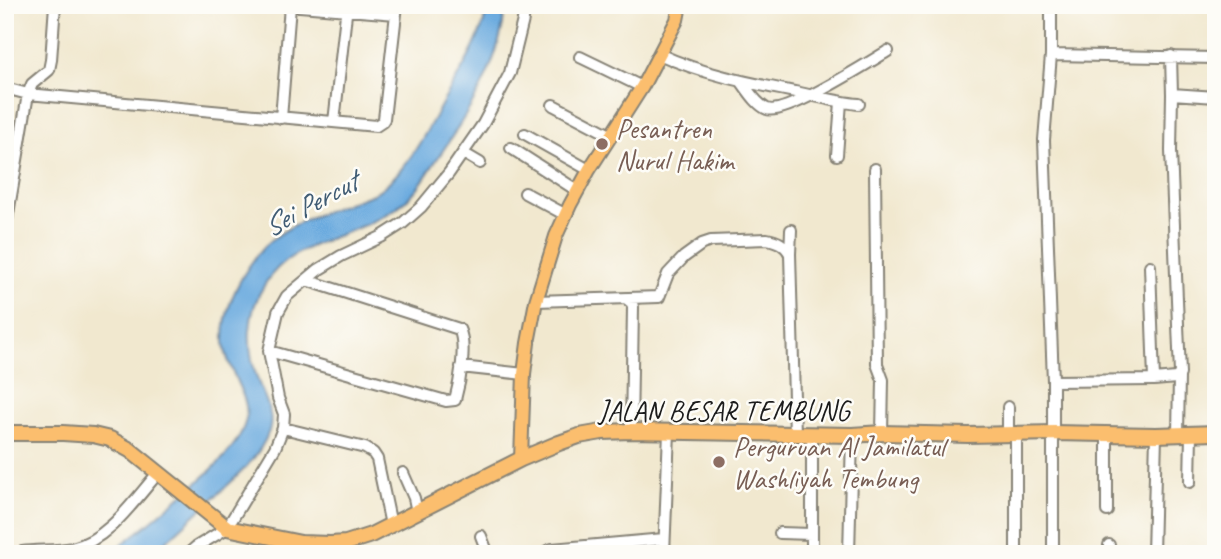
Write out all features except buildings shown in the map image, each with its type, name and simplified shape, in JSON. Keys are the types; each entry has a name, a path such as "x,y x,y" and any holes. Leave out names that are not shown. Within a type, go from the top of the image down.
{"highway":[{"name":"JALAN BESAR TEMBUNG","path":"222,525 325,549 370,535 521,459 579,436 602,432 631,430 795,435 1216,433"},
{"path":"5,433 63,433 110,439 130,450 222,525"}],"main road":[{"path":"521,459 524,374 536,301 556,236 589,170 642,87 677,20 680,5"}],"street":[{"path":"5,232 28,94 32,84 48,70 51,60 55,5"},
{"path":"5,88 28,94 281,118 376,126 382,122 396,10 289,5 281,118"},
{"path":"188,554 222,525 265,467 283,428 284,414 278,398 269,351 278,312 287,296 318,270 402,223 421,207 449,173 483,124 510,73 524,5"},
{"path":"1051,5 1051,55 1044,140 1053,381 1053,554"},
{"path":"334,122 347,8"},
{"path":"741,81 758,102 768,109 781,108 812,95 888,51"},
{"path":"659,54 681,64 741,81 859,104"},
{"path":"1051,55 1216,58"},
{"path":"1171,56 1171,139 1181,371 1179,377 1190,482"},
{"path":"579,57 642,87"},
{"path":"1172,94 1216,97"},
{"path":"837,155 841,102"},
{"path":"553,105 612,136"},
{"path":"524,134 589,170"},
{"path":"511,148 578,191"},
{"path":"463,153 480,163"},
{"path":"875,169 877,364 883,380 881,433"},
{"path":"525,193 566,215"},
{"path":"791,230 795,435"},
{"path":"536,301 659,297 665,280 676,266 693,249 710,241 767,239 782,244 790,254"},
{"path":"1150,266 1154,380"},
{"path":"269,351 449,401 456,397 463,339 462,333 455,327 306,280"},
{"path":"627,299 633,307 631,430"},
{"path":"461,367 524,374"},
{"path":"1053,381 1154,380 1179,377"},
{"path":"1008,407 1012,435 1016,554"},
{"path":"283,428 365,448 373,453 377,459 391,525"},
{"path":"664,554 669,432"},
{"path":"1107,433 1107,511"},
{"path":"811,554 812,435"},
{"path":"849,554 852,435"},
{"path":"1153,554 1156,435"},
{"path":"402,473 414,498 417,512"},
{"path":"22,552 71,548 89,543 106,532 163,476"},
{"path":"780,533 811,534"},
{"path":"481,536 488,554"},
{"path":"543,554 552,549 664,539"}],"water":[{"name":"Sei Percut","path":"487,5 505,5 503,26 491,65 462,120 416,190 382,217 312,246 285,261 274,271 259,295 251,319 251,356 271,418 269,431 258,452 234,480 152,554 108,554 205,476 225,456 240,434 245,423 246,407 225,352 224,330 233,296 250,265 265,246 286,230 373,194 395,176 422,140 466,63 484,21"}],"place":[{"name":"Pesantren Nurul Hakim","path":"602,144"},
{"name":"Perguruan Al Jamilatul Washliyah Tembung","path":"719,462"}]}
